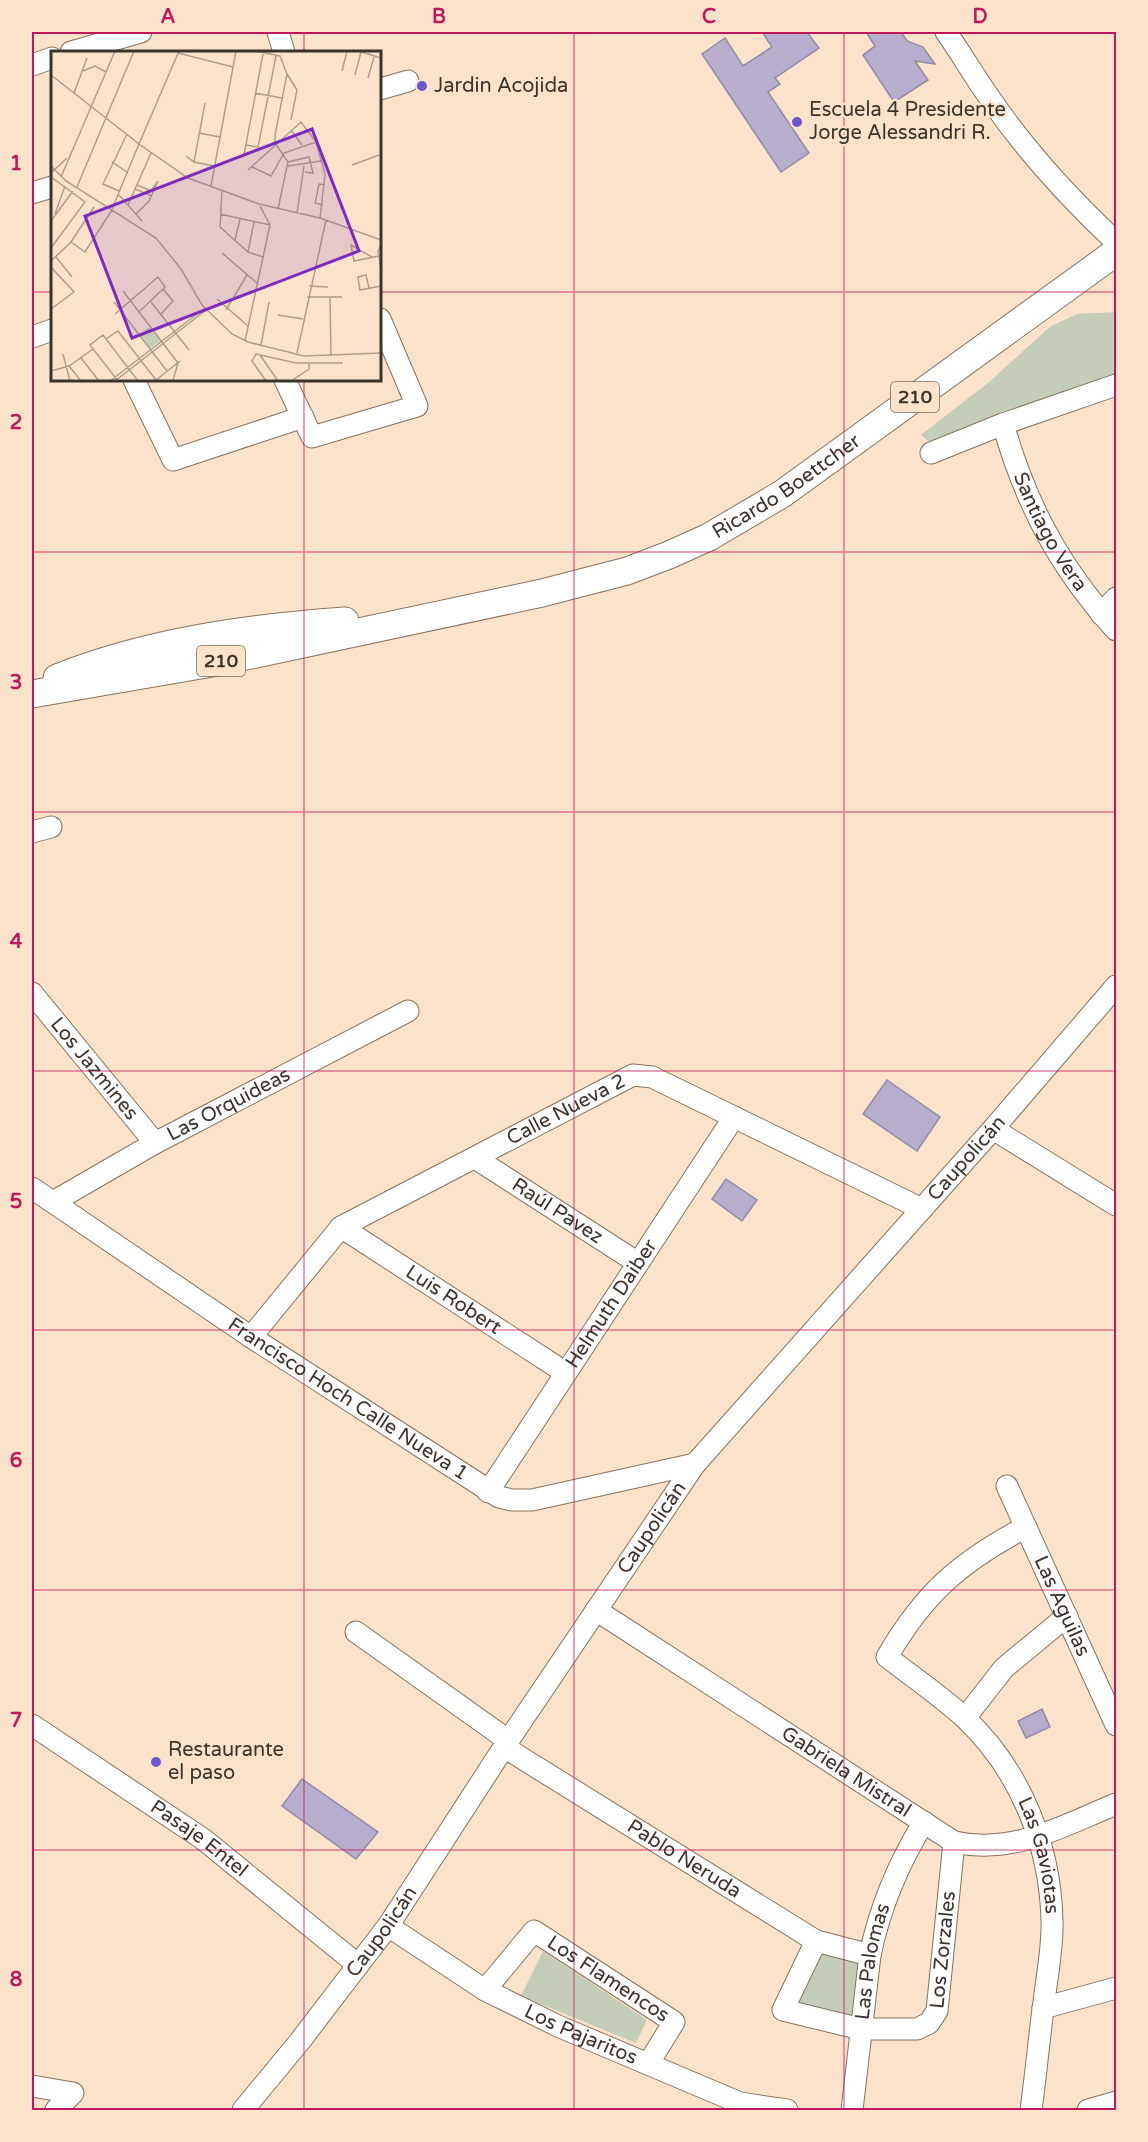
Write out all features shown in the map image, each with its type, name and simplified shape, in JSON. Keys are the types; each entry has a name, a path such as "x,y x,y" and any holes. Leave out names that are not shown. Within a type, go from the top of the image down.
{"main road":[{"name":"Ricardo Boettcher","path":"32,692 218,662 585,583 627,571 709,537 782,494 1116,252"}],"street":[{"path":"74,51 141,32"},
{"path":"278,32 284,51"},
{"path":"946,32 990,99 1017,134 1076,202 1116,242"},
{"path":"32,64 51,58"},
{"path":"381,89 408,81"},
{"path":"32,193 51,186"},
{"path":"285,381 312,437 417,406 381,321"},
{"path":"32,337 51,330"},
{"path":"134,381 173,459 303,417"},
{"path":"931,453 1003,424 1112,393"},
{"name":"Santiago Vera","path":"1003,424 1012,456 1036,517 1067,569 1116,630"},
{"path":"1101,614 1116,598"},
{"name":"Caupolicán","path":"243,2110 300,2041 388,1926 506,1744 694,1464 993,1129 1116,986"},
{"name":"Los Jazmines","path":"32,993 155,1143"},
{"name":"Las Orquideas","path":"53,1202 155,1143 408,1011"},
{"name":"Calle Nueva 2","path":"251,1337 341,1227 633,1076 652,1077 922,1209"},
{"name":"Helmuth Daiber","path":"488,1492 734,1117"},
{"path":"993,1129 1116,1205"},
{"name":"Raúl Pavez","path":"475,1158 638,1263"},
{"name":"Francisco Hoch Calle Nueva 1","path":"32,1188 251,1337 488,1492 512,1500 532,1500 694,1464"},
{"name":"Luis Robert","path":"341,1227 566,1373"},
{"name":"Las Aguilas","path":"1007,1486 1116,1725"},
{"name":"Las Gaviotas","path":"1026,1527 970,1559 948,1578 914,1614 887,1657 965,1718 984,1739 1006,1769 1029,1810 1039,1836 1047,1874 1052,1922 1031,2110"},
{"name":"Gabriela Mistral","path":"597,1610 954,1842 992,1846 1023,1841 1116,1804"},
{"path":"965,1718 1004,1668 1066,1616"},
{"name":"Pablo Neruda","path":"356,1632 506,1744 816,1941 870,1954"},
{"name":"Pasaje Entel","path":"32,1725 203,1839 358,1965"},
{"name":"Las Palomas","path":"852,2110 870,1954 878,1921 889,1888 924,1822"},
{"name":"Los Zorzales","path":"816,1941 783,2010 861,2029 917,2029 929,2023 937,2011 954,1842"},
{"name":"Los Pajaritos","path":"388,1926 485,1990 558,2026 740,2103 787,2110"},
{"name":"Los Flamencos","path":"485,1990 534,1931 674,2022 648,2064"},
{"path":"1043,2008 1116,1988"},
{"path":"32,2086 73,2093 56,2110"},
{"path":"1088,2110 1116,2102"}],"green space":[{"path":"1116,312 1116,378 932,444 921,435 989,382 1051,326 1077,314"},
{"path":"820,1947 860,1959 850,2023 790,2007"},
{"path":"543,1951 647,2020 636,2043 521,1996"}],"building":[{"path":"762,32 807,32 819,48 775,78 780,84 768,92 809,153 781,172 702,54 725,38 743,66 772,47"},
{"path":"866,32 901,32 907,41 923,47 935,64 915,61 928,80 894,102 863,55 875,46"},
{"path":"887,1080 940,1117 917,1151 863,1114"},
{"path":"726,1179 757,1200 742,1221 712,1199"},
{"path":"1042,1709 1050,1727 1026,1738 1018,1721"},
{"path":"302,1779 378,1832 356,1859 282,1806"}],"place":[{"name":"Jardin Acojida","path":"422,86"},
{"name":"Escuela 4 Presidente Jorge Alessandri R.","path":"797,122"},
{"name":"Restaurante el paso","path":"156,1762"}]}
